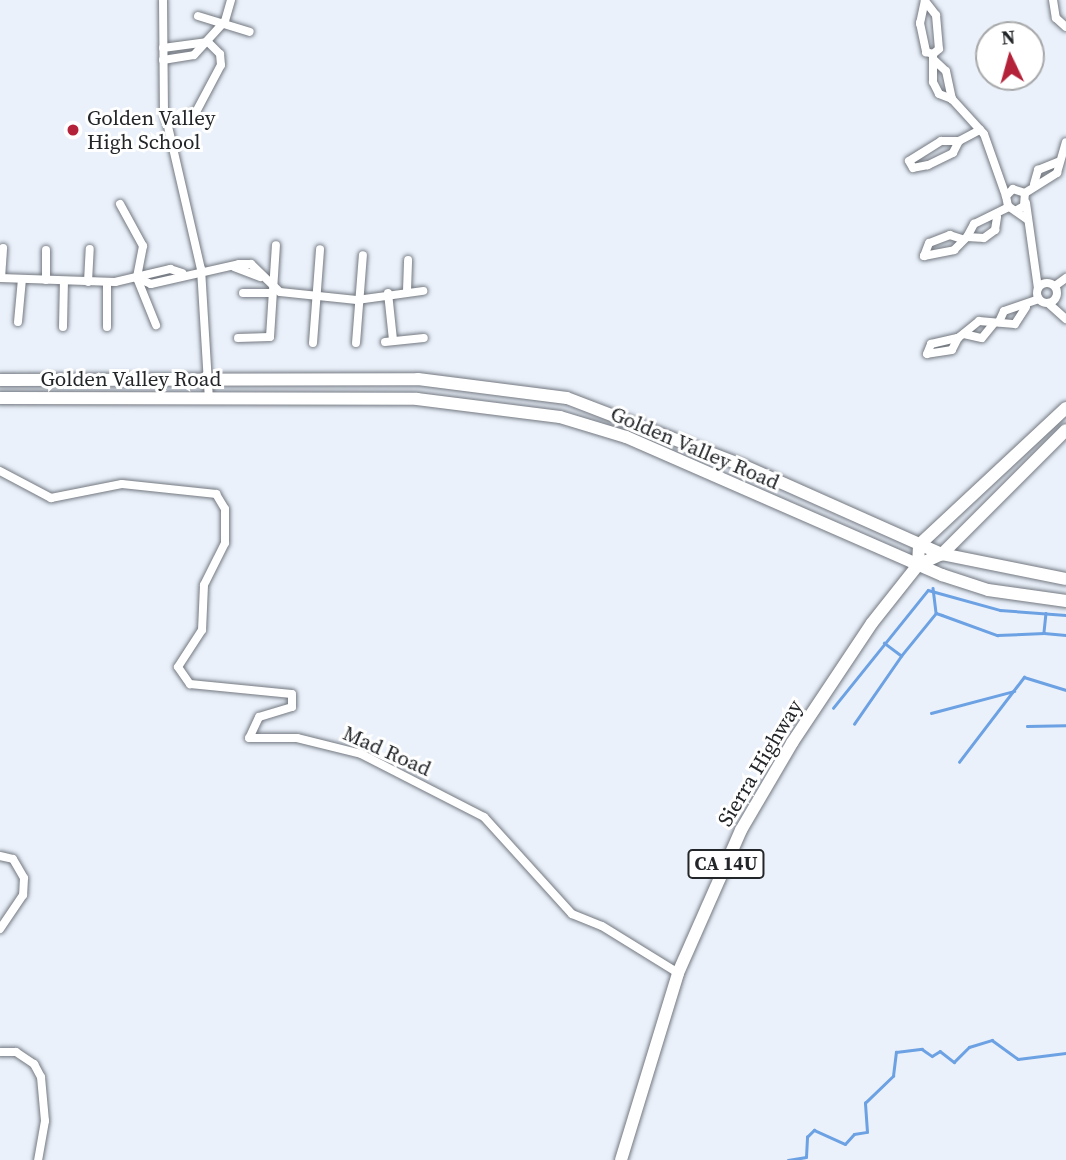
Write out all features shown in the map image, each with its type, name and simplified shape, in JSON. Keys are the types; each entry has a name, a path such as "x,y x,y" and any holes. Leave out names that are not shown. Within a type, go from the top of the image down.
{"main road":[{"name":"Golden Valley Road","path":"0,380 418,379 567,398 732,461 942,554 1066,579"},
{"name":"Golden Valley Road","path":"0,398 417,399 560,417 626,437 918,565 988,590 1066,601"},
{"path":"918,565 919,545 1066,408"},
{"name":"Sierra Highway","path":"621,1160 678,973 741,830 792,743 878,614 918,565 942,554 1066,430"}],"street":[{"path":"163,0 164,109 201,269 211,379 209,398"},
{"path":"163,60 194,55 225,20 231,0"},
{"path":"925,0 936,15 939,49 930,72 939,94 953,99"},
{"path":"925,0 920,23 926,52 946,71 953,99 981,130 1013,209 1028,220"},
{"path":"1053,0 1056,18 1066,27"},
{"path":"198,16 225,20 250,32"},
{"path":"163,48 208,42"},
{"path":"184,118 196,112 221,65 220,54 208,42"},
{"path":"959,141 958,149 941,159 918,168 909,161 941,141 959,141 981,130"},
{"path":"1034,184 1051,181 1062,159 1066,142"},
{"path":"1025,193 1034,184 1044,165 1062,159"},
{"path":"1003,182 1025,193"},
{"path":"1006,196 1013,189"},
{"path":"1025,193 1038,288 1043,301 1059,310 1066,319"},
{"path":"997,217 990,234 965,238 974,224 997,217 1026,203"},
{"path":"120,204 143,246 137,278 156,325"},
{"path":"238,338 270,337 270,289 276,245"},
{"path":"3,248 0,278 107,282 137,278 151,284 201,269 234,267 260,277 270,289"},
{"path":"88,282 90,249"},
{"path":"313,343 320,249"},
{"path":"46,250 46,280"},
{"path":"356,343 363,255"},
{"path":"407,291 408,260"},
{"path":"1036,267 1052,284 1059,310"},
{"path":"1038,288 1066,277"},
{"path":"18,322 22,279"},
{"path":"63,327 64,281"},
{"path":"107,282 107,327"},
{"path":"243,293 270,289 316,297 360,299 388,293 423,291"},
{"path":"388,293 389,341 424,338"},
{"path":"1026,307 1015,324 996,323 979,321 961,336 982,338 996,323 1004,311 1056,297"},
{"name":"Mad Road","path":"0,471 51,498 122,484 216,494 225,509 225,542 204,585 202,630 178,667 190,684 292,694 292,707 259,716 250,738 297,738 361,754 484,817 572,914 602,926 678,973"},
{"path":"0,856 13,859 24,878 23,895 0,929"},
{"path":"0,1052 16,1052 34,1064 41,1077 45,1121 38,1160"}],"waterway":[{"path":"933,588 936,613 997,635 1044,633"},
{"path":"833,708 928,590 1000,610 1066,615"},
{"path":"901,656 936,613"},
{"path":"1046,613 1044,633 1066,635"},
{"path":"854,724 901,656 884,643"},
{"path":"959,762 1024,677 1066,690"},
{"path":"931,713 1014,691"},
{"path":"1027,726 1066,725"},
{"path":"788,1160 806,1157 807,1137 814,1130 845,1144 854,1134 867,1132 865,1103 893,1076 896,1052 922,1049 932,1056 940,1051 954,1062 969,1047 992,1040 1018,1059 1066,1053"}],"place":[{"name":"Golden Valley High School","path":"73,130"}]}
